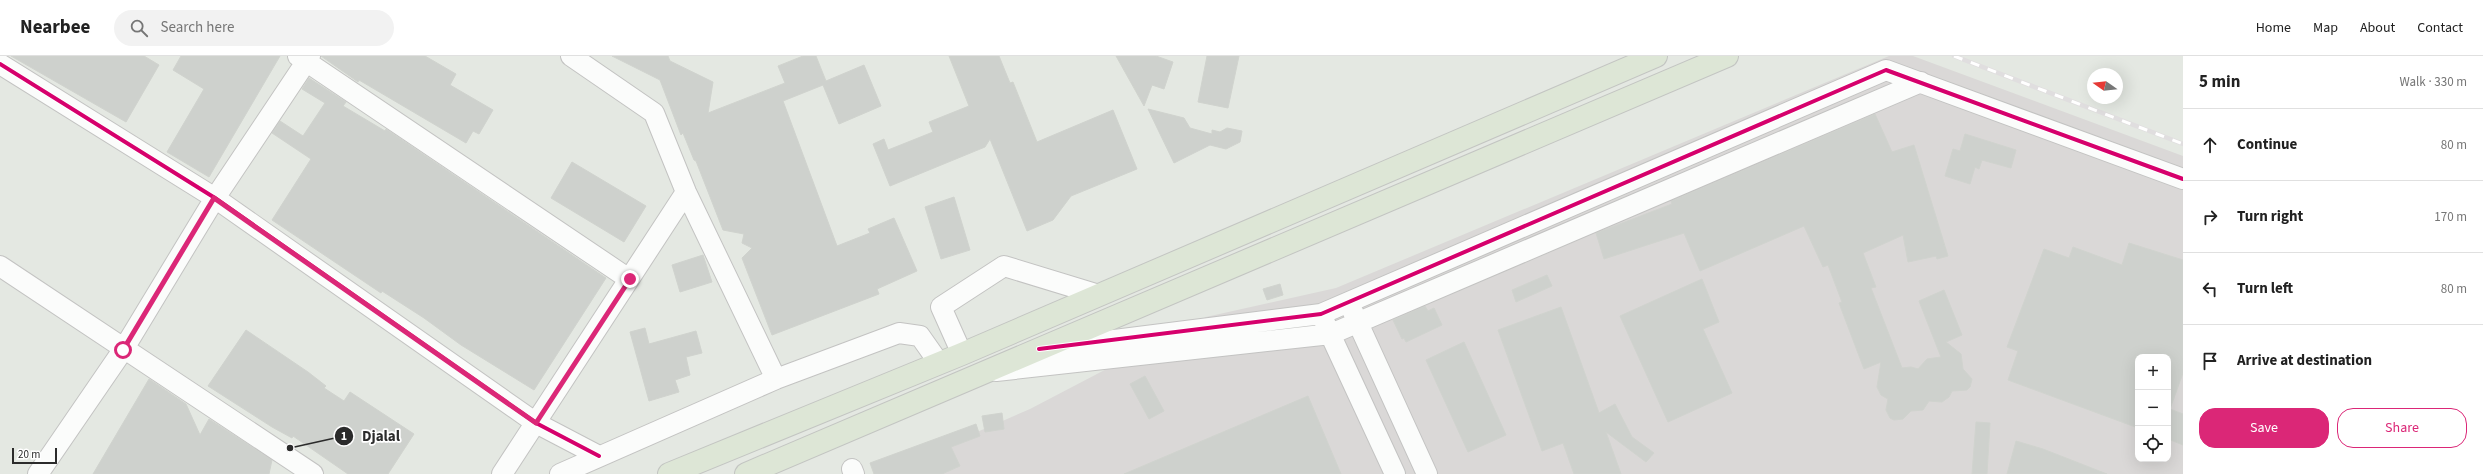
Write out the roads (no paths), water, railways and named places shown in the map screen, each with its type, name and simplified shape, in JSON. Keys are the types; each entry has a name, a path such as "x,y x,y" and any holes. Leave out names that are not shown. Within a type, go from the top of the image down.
{"highway":[{"path":"669,474 962,354 1656,56"},
{"path":"746,474 1727,56"}],"street":[{"path":"571,56 654,113 686,192 776,379"},
{"path":"38,474 123,350 214,198 305,58 630,279"},
{"path":"0,64 214,198 536,423 599,456"},
{"path":"1039,349 1321,314 1886,70 2183,179"},
{"path":"986,372 1331,334 1921,82"},
{"path":"502,474 686,192"},
{"path":"0,266 123,350 313,474"},
{"path":"962,354 942,307 1004,266 1099,295"},
{"path":"1348,303 1427,474"},
{"path":"1321,314 1395,474"},
{"path":"560,474 776,379 899,333 920,336 939,363"}],"railway":[{"path":"1954,56 2183,144"}],"place":[{"name":"Djalal","path":"290,448"}]}
